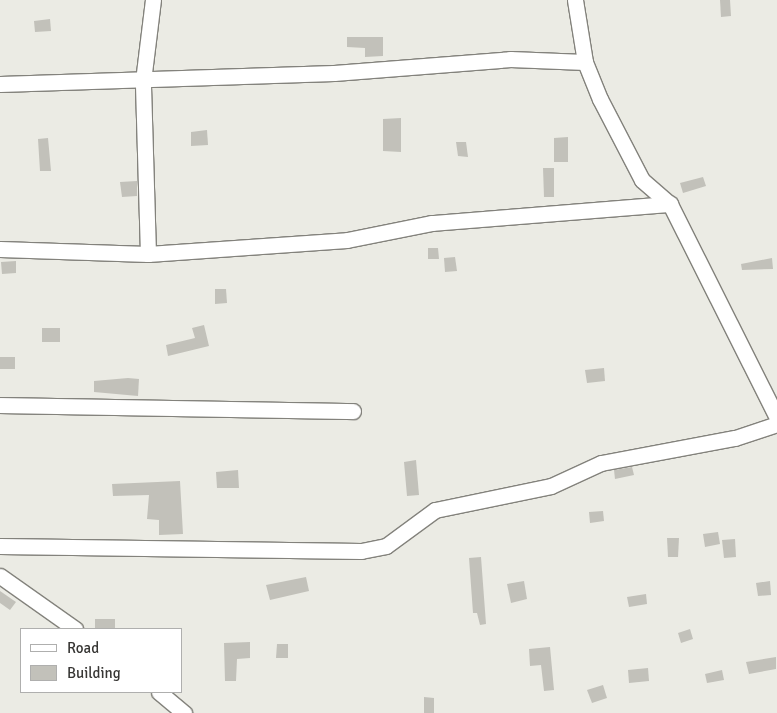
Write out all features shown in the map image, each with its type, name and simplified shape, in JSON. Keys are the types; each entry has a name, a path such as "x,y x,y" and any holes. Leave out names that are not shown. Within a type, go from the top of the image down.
{"street":[{"path":"148,254 143,81 153,0"},
{"path":"575,0 585,62 642,180 670,204 777,418"},
{"path":"0,84 143,81 334,73 510,58 585,62"},
{"path":"0,249 148,254 347,240 432,223 670,204"},
{"path":"0,405 354,411"},
{"path":"0,546 361,551 386,546 435,510 550,486 601,463 735,438 777,424"},
{"path":"0,576 74,628"},
{"path":"160,693 184,713"}],"building":[{"path":"720,0 730,0 731,16 721,17"},
{"path":"50,19 51,31 35,32 34,21"},
{"path":"347,37 383,37 383,56 365,57 365,48 347,47"},
{"path":"401,118 401,152 383,151 383,119"},
{"path":"207,130 208,145 191,146 191,132"},
{"path":"568,137 568,162 554,162 554,138"},
{"path":"48,138 51,171 40,171 38,139"},
{"path":"456,142 466,142 468,157 458,156"},
{"path":"543,168 554,168 554,197 544,197"},
{"path":"703,177 706,186 683,193 680,183"},
{"path":"137,181 137,196 122,197 120,182"},
{"path":"428,248 438,248 439,259 428,259"},
{"path":"455,257 457,271 445,272 444,258"},
{"path":"772,258 773,269 742,270 741,264"},
{"path":"16,261 16,273 2,274 1,262"},
{"path":"215,289 226,289 227,303 215,304"},
{"path":"204,325 209,346 168,356 166,345 195,338 192,328"},
{"path":"42,328 60,328 60,342 42,342"},
{"path":"0,357 15,357 15,369 0,369"},
{"path":"604,368 605,381 587,383 585,370"},
{"path":"139,379 138,396 94,392 94,381"},
{"path":"416,460 419,495 407,496 404,462"},
{"path":"632,467 634,475 615,479 614,470"},
{"path":"238,470 239,488 217,488 216,472"},
{"path":"180,481 183,534 159,535 159,520 147,519 149,495 113,496 112,484"},
{"path":"603,511 604,521 590,523 589,512"},
{"path":"718,532 720,544 705,547 703,534"},
{"path":"667,538 679,538 678,557 668,557"},
{"path":"735,539 736,557 724,558 722,540"},
{"path":"481,557 486,624 480,625 477,613 473,613 469,558"},
{"path":"306,577 309,591 270,600 266,585"},
{"path":"524,581 527,599 511,603 507,584"},
{"path":"770,581 771,595 758,596 756,583"},
{"path":"0,591 16,602 10,610 0,603"},
{"path":"646,594 647,604 629,607 627,597"},
{"path":"95,619 115,619 115,628 95,628"},
{"path":"690,629 693,639 681,643 678,633"},
{"path":"250,642 250,658 237,659 236,681 225,681 224,643"},
{"path":"277,644 288,644 288,658 276,658"},
{"path":"550,647 554,690 544,691 541,665 530,666 529,649"},
{"path":"776,657 776,669 749,674 746,662"},
{"path":"648,668 649,681 629,683 628,670"},
{"path":"722,670 724,680 707,683 705,674"},
{"path":"603,685 607,698 592,703 587,690"},
{"path":"424,697 434,698 434,713 424,713"}]}
